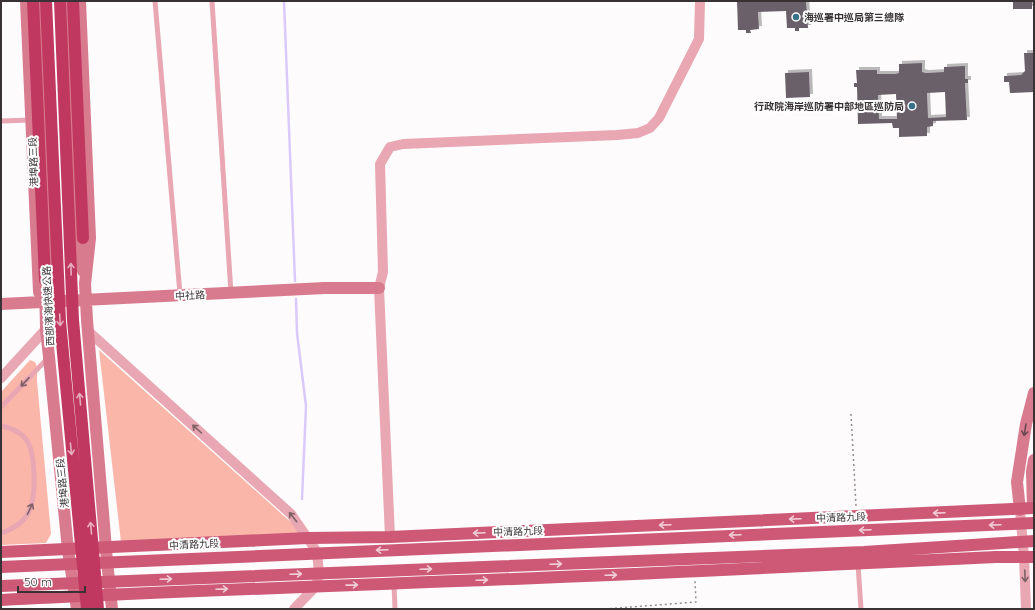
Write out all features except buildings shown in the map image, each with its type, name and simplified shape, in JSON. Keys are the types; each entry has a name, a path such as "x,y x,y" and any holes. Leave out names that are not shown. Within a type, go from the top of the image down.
{"highway":[{"path":"33,1 45,280"},
{"name":"西部濱海快速公路","path":"46,1 60,321 87,609"},
{"path":"60,1 73,320 98,609"},
{"path":"73,1 83,238"}],"main road":[{"name":"中清路九段","path":"1,552 308,538 390,537 1020,510 1033,508"},
{"name":"中清路九段","path":"1,567 317,552 1021,524 1034,522"},
{"path":"1,586 856,552 1028,542"},
{"path":"1,600 110,594 695,572 858,563 1029,557"}],"street":[{"name":"港埠路三段","path":"26,1 31,120 46,302"},
{"name":"港埠路三段","path":"39,1 46,325 68,550 77,609"},
{"path":"66,1 77,239 85,284"},
{"path":"80,1 90,238 85,284"},
{"path":"390,537 379,288 383,272 380,164 390,147 403,144 617,135 638,133 650,128 659,118 699,39 700,1"},
{"path":"83,238 88,331 112,609"},
{"name":"港埠路三段","path":"45,280 46,302"},
{"name":"中社路","path":"1,304 325,288 379,288"},
{"path":"1,378 46,325"},
{"path":"88,331 291,514 317,552 319,573 316,586 294,609"},
{"path":"1026,609 1029,557 1028,542 1021,524 1017,482 1026,424 1034,392"},
{"path":"1034,460 1032,471 1034,522"}],"lane":[{"path":"155,1 160,78 180,295"},
{"path":"212,1 231,293"},
{"path":"1,121 31,120"},
{"path":"1,407 48,357"},
{"path":"1,426 16,431 29,443 33,456 35,490 33,504 26,518 14,527 1,533"},
{"path":"858,563 861,609"},
{"path":"394,584 395,609"}],"path":[{"path":"852,414 856,517"},
{"path":"605,609 696,602 695,572"}],"shaded area":[{"path":"99,350 304,534 121,542"},
{"path":"30,360 35,362 37,367 51,534 46,543 1,545 1,392"}],"waterway":[{"path":"284,1 295,281"},
{"path":"296,299 297,333 306,406 302,499"}],"place":[{"name":"海巡署中巡局第三總隊","path":"796,17"},
{"name":"行政院海岸巡防署中部地區巡防局","path":"912,106"}]}
